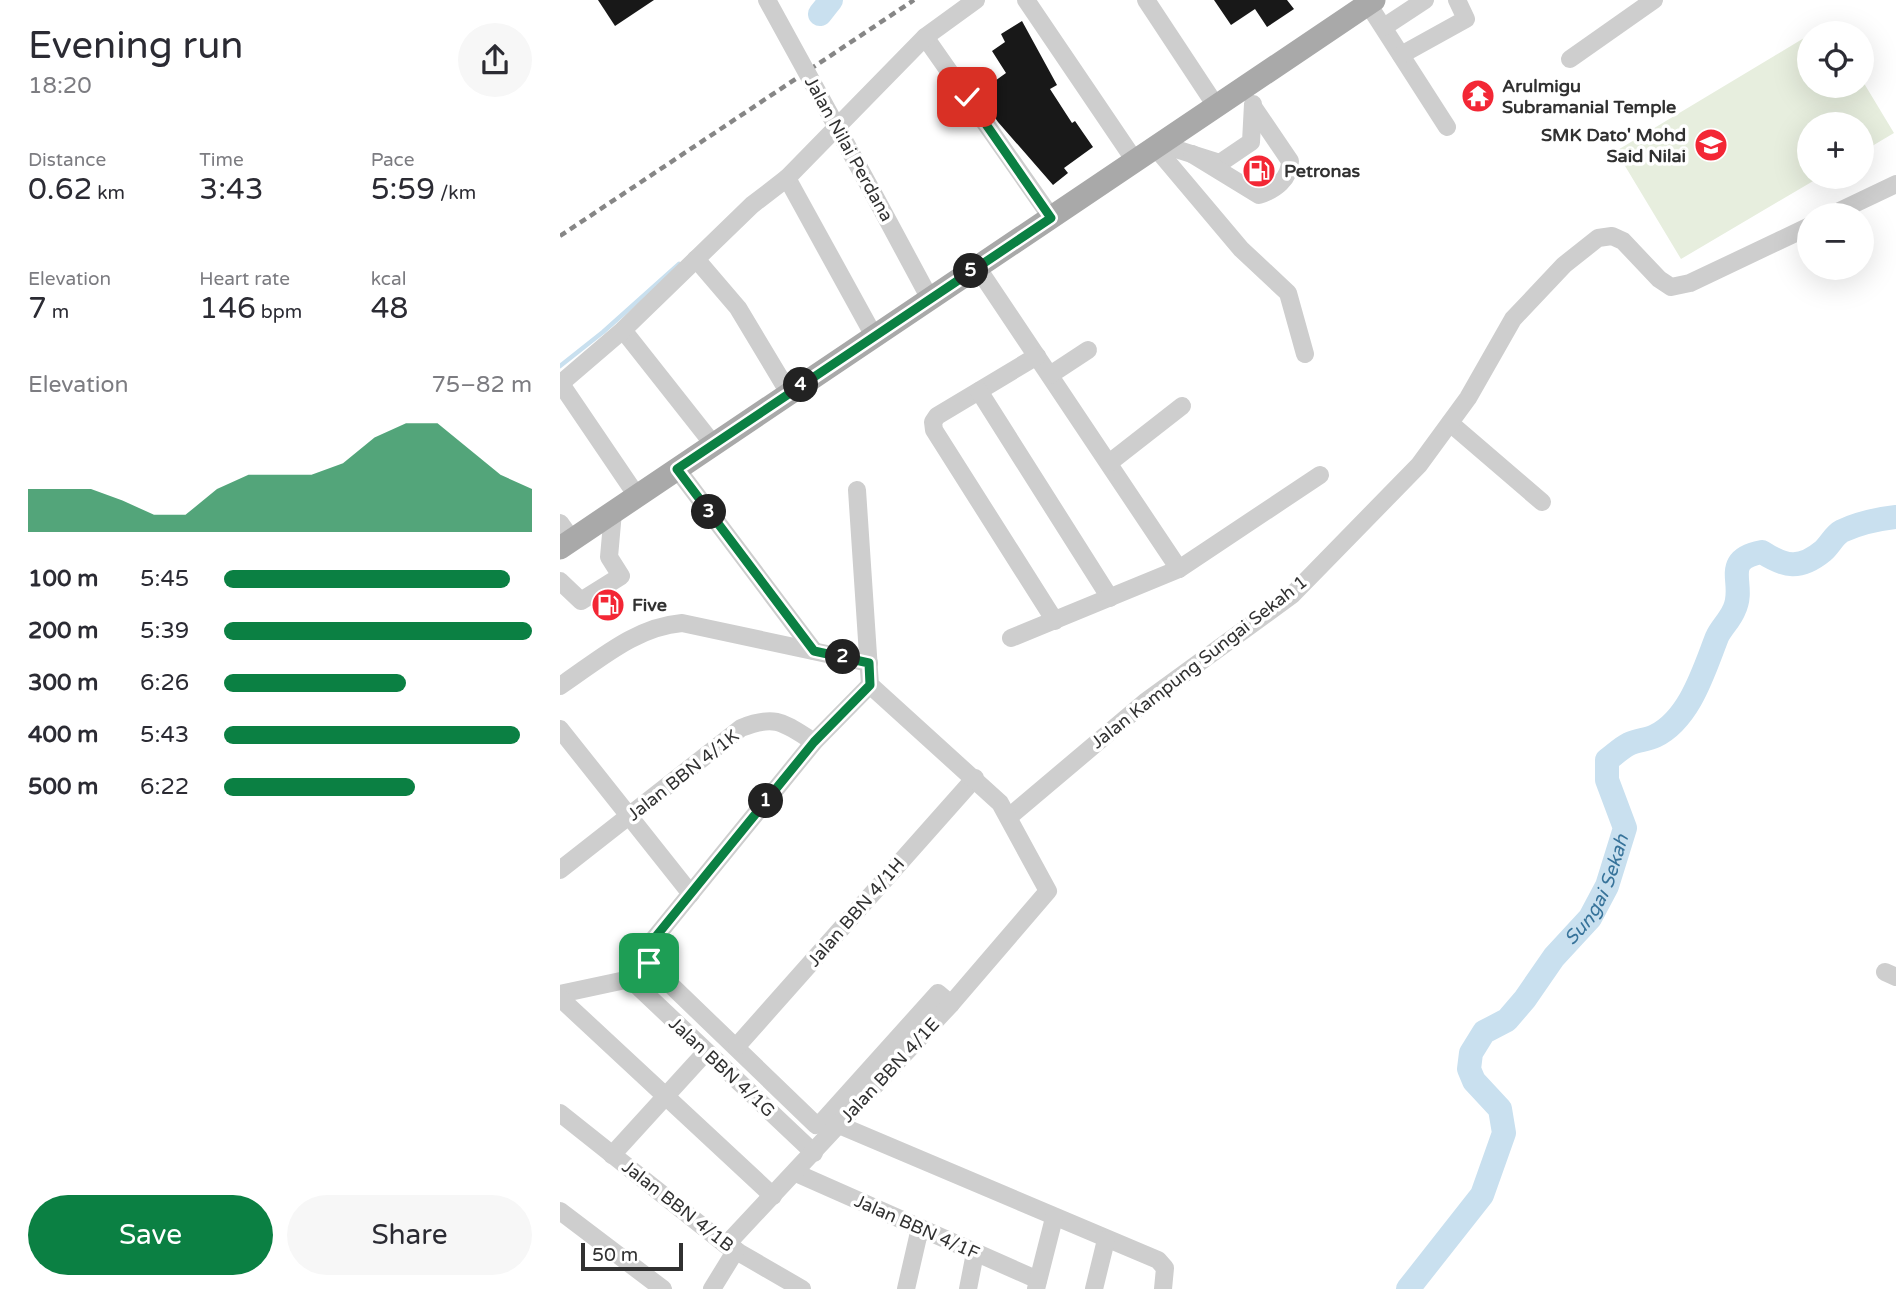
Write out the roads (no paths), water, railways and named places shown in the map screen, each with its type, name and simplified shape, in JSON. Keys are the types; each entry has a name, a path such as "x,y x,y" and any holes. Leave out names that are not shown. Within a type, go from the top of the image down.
{"main road":[{"path":"564,537 637,496 1250,83 1363,3"}],"street":[{"name":"Jalan Nilai Perdana","path":"767,0 930,299"},
{"path":"637,496 561,384 622,330 752,205 787,178 925,37 976,0"},
{"path":"1026,0 1135,161"},
{"path":"1146,0 1216,106"},
{"path":"1384,27 1425,0"},
{"path":"1401,55 1466,19 1457,0"},
{"path":"1570,59 1646,2"},
{"path":"1363,3 1384,27 1447,127"},
{"path":"925,37 1051,218"},
{"path":"1158,145 1220,163 1251,142 1254,108 1250,83"},
{"path":"1192,154 1259,195 1281,183 1288,175 1290,161 1254,108"},
{"path":"1158,145 1241,249 1287,293 1305,354"},
{"path":"787,178 874,336"},
{"path":"1856,203 1896,184"},
{"name":"Jalan Kampung Sungai Sekah 1","path":"1009,817 1145,702 1292,595 1419,465 1468,398 1513,319 1564,265 1598,238 1612,236 1623,240 1659,279 1671,287 1690,283 1797,232"},
{"path":"696,260 738,308 789,393"},
{"path":"977,267 1179,569"},
{"path":"622,330 713,444"},
{"path":"1050,375 1088,350"},
{"path":"1037,356 937,416 933,422 934,430 1055,621"},
{"path":"979,391 1110,598"},
{"path":"1109,463 1182,406"},
{"path":"1450,423 1542,502"},
{"path":"677,469 814,651"},
{"path":"1011,638 1179,569 1320,475"},
{"path":"857,491 870,685 975,778 1009,817"},
{"path":"560,581 581,601 621,576 609,557 612,512"},
{"path":"560,686 636,634 662,625 682,623 869,663"},
{"path":"870,685 814,742 649,945 649,963 816,1125 822,1122 938,993 951,1004"},
{"name":"Jalan BBN 4/1K","path":"560,870 741,728 765,719 783,723 814,742"},
{"path":"560,729 691,894"},
{"name":"Jalan BBN 4/1H","path":"737,1046 975,778"},
{"name":"Jalan BBN 4/1E","path":"712,1289 731,1248 774,1196 951,1004 1048,891 1009,817"},
{"name":"Jalan BBN 4/1G","path":"560,996 629,979 814,1153"},
{"path":"560,996 774,1196"},
{"path":"612,1154 705,1053"},
{"name":"Jalan BBN 4/1B","path":"560,1114 731,1248 802,1289"},
{"path":"839,1125 1158,1260 1165,1268 1164,1284"},
{"name":"Jalan BBN 4/1F","path":"796,1173 975,1252 1037,1285"},
{"path":"560,1210 663,1289"},
{"path":"1037,1285 1054,1218"},
{"path":"906,1289 920,1228"},
{"path":"1094,1289 1106,1240"},
{"path":"968,1289 975,1252"}],"waterway":[{"path":"820,14 831,0"},
{"path":"560,366 603,332 679,264"},
{"name":"Sungai Sekah","path":"1408,1289 1482,1195 1504,1133 1500,1109 1474,1081 1469,1069 1471,1053 1484,1032 1507,1020 1525,999 1554,957 1590,918 1607,886 1625,828 1607,780 1607,760 1629,744 1652,737 1667,728 1687,706 1717,637 1734,610 1738,591 1737,574 1741,561 1762,552 1778,561 1800,564 1823,551 1842,531 1896,517"}],"railway":[{"path":"560,236 914,0"}],"place":[{"name":"Arulmigu Subramanial Temple","path":"1478,96"},
{"name":"SMK Dato' Mohd Said Nilai","path":"1711,145"},
{"name":"Petronas","path":"1259,171"},
{"name":"Five","path":"608,605"}]}
